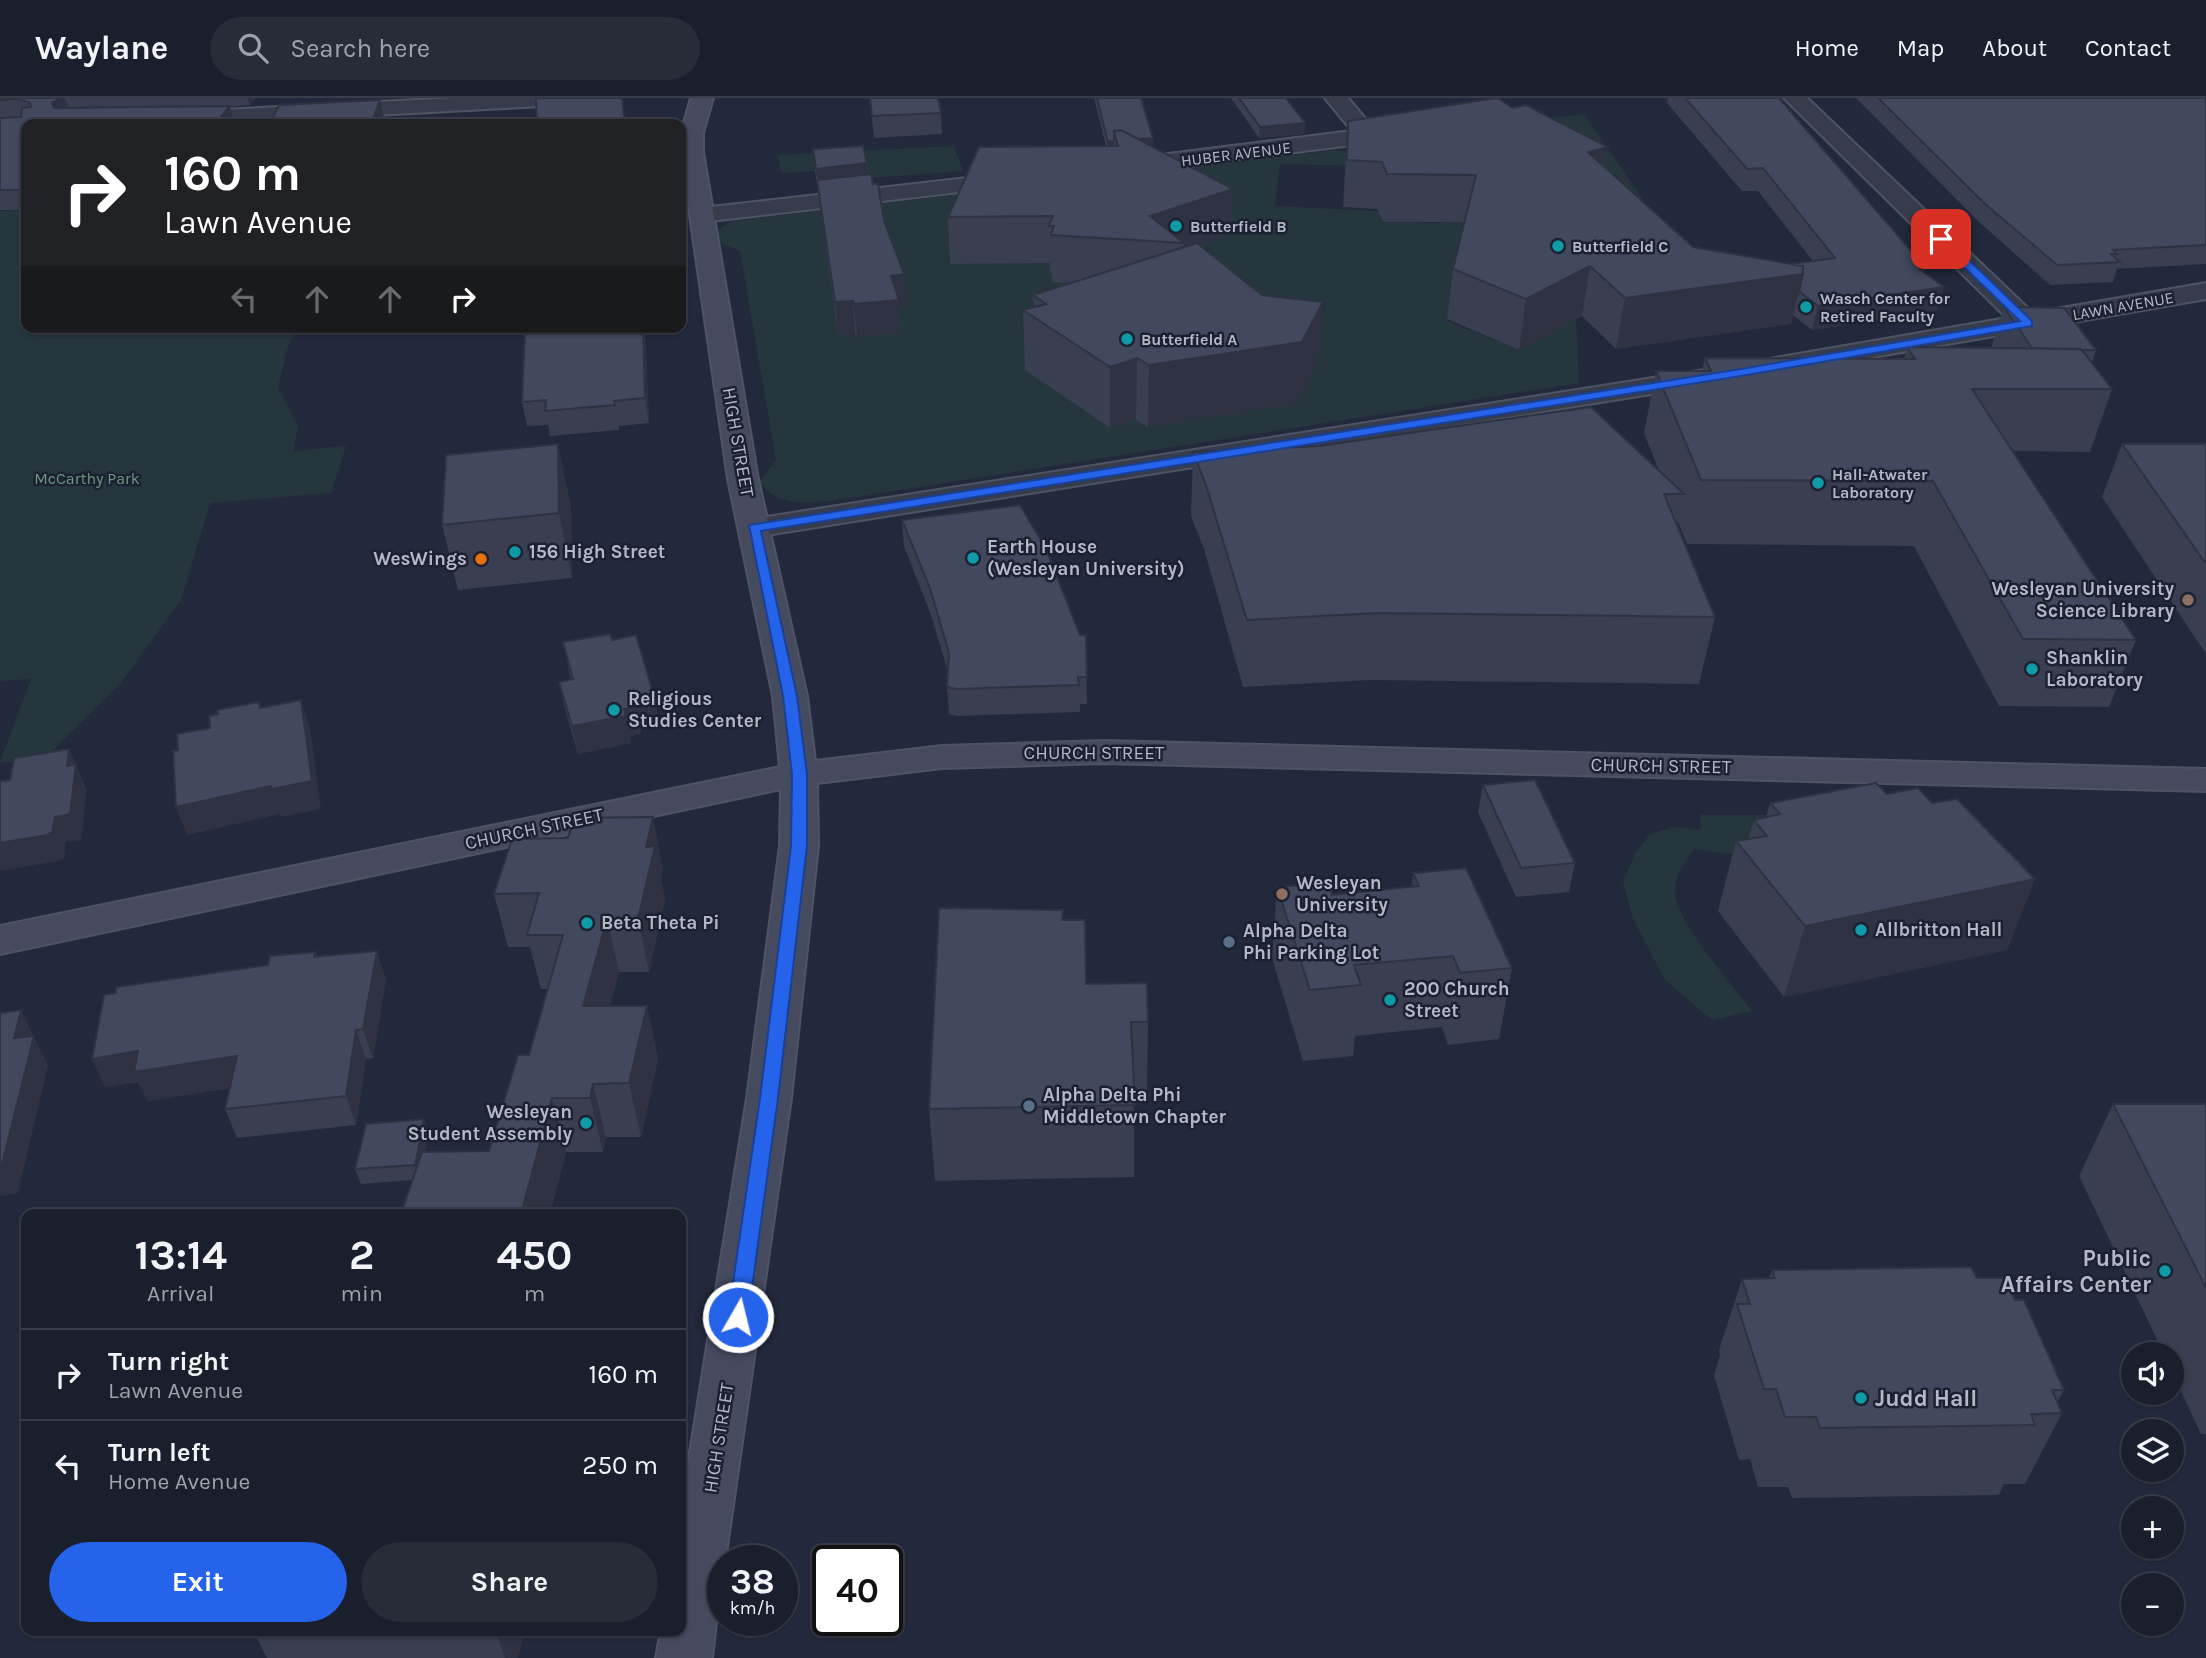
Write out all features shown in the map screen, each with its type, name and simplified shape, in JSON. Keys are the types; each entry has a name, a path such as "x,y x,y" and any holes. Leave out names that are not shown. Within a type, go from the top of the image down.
{"street":[{"path":"167,119 380,103 580,98"},
{"name":"HIGH STREET","path":"684,1658 769,1098 799,846 799,774 790,696 743,479 692,152 692,133 702,98"},
{"name":"HUBER AVENUE","path":"1101,170 1352,140 1364,134 1363,129 1335,98"},
{"path":"1795,98 2028,323"},
{"path":"702,215 1031,177"},
{"name":"LAWN AVENUE","path":"754,528 1742,372 2206,291"},
{"name":"CHURCH STREET","path":"0,940 799,774 942,757 1104,752 2206,780"}],"green space":[{"path":"1584,114 1677,248 1574,274 1579,383 837,500 784,500 767,490 760,481 776,460 740,251 720,243 717,231 732,221 1336,150 1354,153 1362,166 1280,164 1275,206 1378,211 1383,222 1443,223 1424,178 1490,166 1546,195 1526,201 1537,207 1565,235 1463,253 1447,321 1519,350 1544,336 1539,333 1553,326 1511,308 1520,270 1603,255 1597,247 1628,243 1586,203 1590,202 1583,198 1599,193 1520,151 1507,153 1491,143 1458,149 1436,132"},
{"path":"954,146 963,171 846,180 831,170 781,173 778,155"},
{"name":"McCarthy Park","path":"21,210 21,333 294,333 278,388 298,427 293,451 346,446 331,493 210,503 181,600 120,684 39,764 0,762 31,679 0,681 0,211"},
{"path":"1700,815 1784,815 1750,857 1694,849 1678,875 1675,893 1685,920 1707,954 1752,1011 1712,1020 1665,980 1633,919 1623,882 1635,854 1650,834 1674,827 1701,830"}],"building":[{"path":"0,98 61,98 52,103 54,108 230,106 219,119 21,119 21,190 0,190 0,118 21,117 22,108 31,107 30,103 19,99"},
{"path":"536,98 622,98 624,119 537,119"},
{"path":"870,98 938,98 941,113 872,116"},
{"path":"1097,98 1141,98 1153,138 1138,139 1121,130 1114,131 1114,141 1108,142"},
{"path":"1239,98 1286,98 1305,123 1260,127"},
{"path":"1497,98 1513,108 1526,105 1608,147 1588,152 1693,247 1803,266 1803,274 1625,298 1590,266 1526,299 1453,269 1476,175 1387,174 1382,162 1347,160 1348,121"},
{"path":"1685,98 1779,98 1926,268 1920,269 1944,287 1818,306 1799,291 1803,266 1791,264 1835,258 1763,168 1747,169"},
{"path":"1878,98 2206,98 2206,245 2113,250 2117,254 2111,254 2120,262 2057,265 1984,203"},
{"path":"380,100 373,119 272,119 279,105"},
{"path":"1121,130 1233,189 1150,216 1184,243 1051,235 1054,226 1049,226 1053,216 948,217 979,147 1118,146 1114,131"},
{"path":"863,146 867,163 816,169 813,149"},
{"path":"871,174 873,184 878,184 884,221 904,274 891,276 899,300 854,304 853,301 835,302 817,180"},
{"path":"1197,243 1262,295 1323,302 1302,342 1149,365 1137,358 1110,367 1023,310 1046,304 1033,295"},
{"path":"2004,307 2064,308 2096,350 2032,348"},
{"path":"525,333 643,333 645,398 614,401 615,405 545,411 546,400 522,402"},
{"path":"1907,347 2081,349 2112,389 1972,389 2136,640 2023,639 1933,481 1701,480 1656,371 1711,371 1705,358 1915,359"},
{"path":"1591,407 1684,494 1664,494 1715,617 1377,613 1247,620 1206,485 1193,452 1319,446"},
{"path":"558,444 559,513 442,525 446,455"},
{"path":"2122,444 2206,444 2206,564"},
{"path":"1020,505 1046,549 1080,635 1086,635 1087,677 1078,677 1079,685 956,689 947,687 949,653 930,588 902,520"},
{"path":"610,634 612,640 636,635 654,696 634,700 636,706 624,709 626,716 572,726 559,682 573,679 563,642"},
{"path":"301,700 312,781 272,789 271,786 176,807 173,751 178,750 177,734 210,728 209,716 218,714 217,710 259,702 260,708"},
{"path":"69,749 67,766 76,764 70,814 55,817 52,832 47,835 0,843 0,781 10,780 14,758"},
{"path":"1535,780 1575,863 1521,868 1483,785"},
{"path":"1876,783 1887,794 1918,788 1932,803 1957,799 2035,879 1805,926 1736,841 1767,836 1754,820 1780,814 1770,803"},
{"path":"653,817 646,847 655,846 638,919 607,919 583,1006 647,1006 629,1083 593,1084 590,1098 552,1098 522,1209 403,1209 422,1152 489,1151 518,1055 529,1055 563,935 527,935 539,893 494,894 512,839 568,838 574,818"},
{"path":"1466,868 1512,968 1460,973 1453,956 1354,965 1361,985 1310,990 1277,887 1328,883 1332,895 1419,886 1413,873"},
{"path":"939,908 1063,910 1062,920 1085,920 1086,984 1147,983 1148,1022 1131,1022 1135,1105 929,1109"},
{"path":"377,951 363,1029 356,1030 346,1096 225,1109 237,1056 134,1072 138,1051 92,1059 104,995 116,993 116,987 268,965 270,956 315,952 314,957"},
{"path":"21,1010 14,1038 34,1036 0,1165 0,1013"},
{"path":"2113,1104 2206,1104 2206,1288"},
{"path":"424,1119 415,1165 355,1169 366,1124"},
{"path":"1971,1267 1977,1278 2005,1278 2015,1300 2024,1300 2064,1390 2052,1390 2062,1413 2031,1414 2035,1425 1820,1428 1816,1417 1785,1417 1776,1389 1764,1389 1737,1304 1750,1304 1742,1279 1775,1278 1772,1270"}],"place":[{"name":"Butterfield B","path":"1176,226"},
{"name":"Butterfield C","path":"1558,246"},
{"name":"Wasch Center for Retired Faculty","path":"1806,307"},
{"name":"Butterfield A","path":"1127,339"},
{"name":"Hall-Atwater Laboratory","path":"1818,483"},
{"name":"156 High Street","path":"515,552"},
{"name":"Earth House (Wesleyan University)","path":"973,558"},
{"name":"WesWings","path":"481,559"},
{"name":"Wesleyan University Science Library","path":"2188,600"},
{"name":"Shanklin Laboratory","path":"2032,669"},
{"name":"Religious Studies Center","path":"614,710"},
{"name":"Wesleyan University","path":"1282,894"},
{"name":"Beta Theta Pi","path":"587,923"},
{"name":"Allbritton Hall","path":"1861,930"},
{"name":"Alpha Delta Phi Parking Lot","path":"1229,942"},
{"name":"200 Church Street","path":"1390,1000"},
{"name":"Alpha Delta Phi Middletown Chapter","path":"1029,1106"},
{"name":"Wesleyan Student Assembly","path":"586,1123"},
{"name":"Public Affairs Center","path":"2165,1271"},
{"name":"Judd Hall","path":"1861,1398"}],"route":[{"path":"738,1317 769,1098 799,846 799,774 790,696 754,528 1735,373 2028,323 1941,239"}]}
